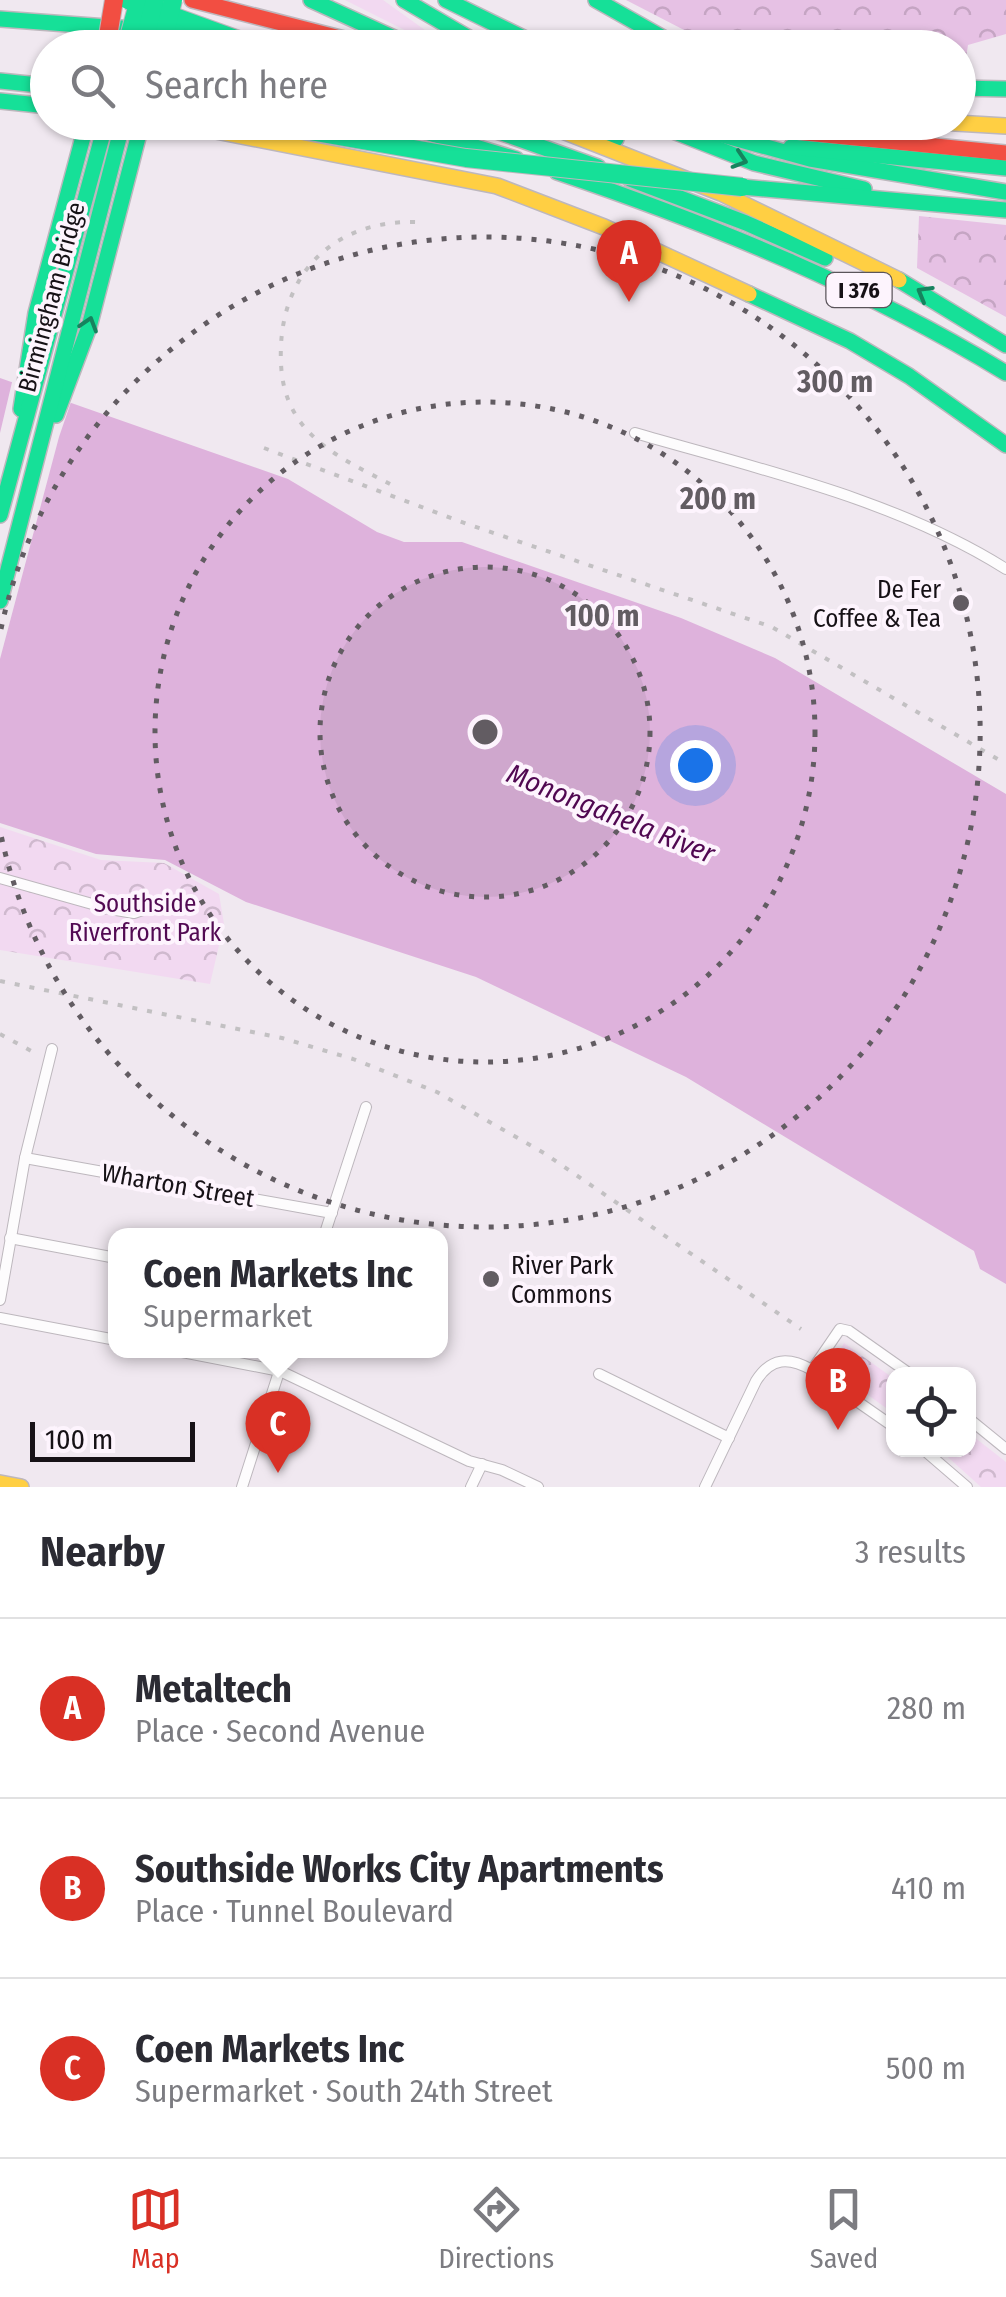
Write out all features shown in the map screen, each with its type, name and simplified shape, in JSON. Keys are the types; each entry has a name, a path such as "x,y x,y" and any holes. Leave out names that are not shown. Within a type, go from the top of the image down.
{"main road":[{"path":"109,30 114,0"},
{"path":"128,0 212,30"},
{"path":"130,30 138,0"},
{"path":"156,0 170,30"},
{"path":"148,30 156,0"},
{"path":"163,30 173,0"},
{"path":"192,0 309,30"},
{"path":"310,0 376,30"},
{"path":"404,0 452,30"},
{"path":"446,0 507,30"},
{"path":"596,0 649,30"},
{"path":"0,19 84,30"},
{"path":"0,78 30,78"},
{"path":"0,78 30,83"},
{"path":"976,88 1005,89"},
{"path":"0,102 30,104"},
{"path":"976,124 1006,126"},
{"path":"12,468 36,313 81,140"},
{"name":"Birmingham Bridge","path":"0,515 101,140"},
{"name":"Birmingham Bridge","path":"0,602 118,140"},
{"path":"32,482 89,327 137,140"},
{"path":"262,140 497,186 531,197 850,340 909,376 1006,445"},
{"path":"357,140 430,154 1006,210"},
{"path":"454,140 783,238 954,330 1006,370"},
{"path":"517,140 707,216"},
{"name":"I 376","path":"585,140 752,206 862,258 1006,345"},
{"path":"618,140 752,206"},
{"path":"691,140 796,176 985,208"},
{"path":"761,140 810,158 1006,192"},
{"path":"769,140 794,147 1006,168"},
{"path":"875,140 1006,153"},
{"path":"0,1482 21,1487"}],"street":[{"path":"636,434 902,516 1006,569"},
{"path":"0,878 122,912 134,914 154,906"},
{"path":"0,1300 25,1158 52,1049"},
{"path":"327,1228 366,1107"},
{"name":"Wharton Street","path":"25,1158 332,1213"},
{"path":"10,1238 108,1256"},
{"path":"0,1318 108,1338"},
{"path":"812,1370 840,1329 849,1331 900,1367"},
{"path":"213,1358 280,1371 538,1487"},
{"path":"242,1487 284,1358"},
{"path":"705,1487 765,1368 780,1360 791,1360 812,1370 886,1421"},
{"path":"599,1374 728,1438"},
{"path":"976,1425 1006,1449"},
{"path":"932,1457 968,1487"},
{"path":"471,1487 482,1464"}],"green space":[{"path":"345,0 383,0 425,30 404,30"},
{"path":"626,0 1006,0 1006,34 976,43 976,30 684,30"},
{"path":"919,216 1006,225 1006,317 917,268"},
{"name":"Southside Riverfront Park","path":"0,827 101,860 164,863 219,894 224,924 210,984 0,950"},
{"path":"844,1343 886,1373 886,1408 829,1367"},
{"path":"976,1438 1006,1462 1006,1487 981,1487 948,1457 976,1457"}],"water":[{"name":"Monongahela River","path":"0,378 288,479 377,532 404,542 462,542 681,618 775,658 1006,794 1006,1284 980,1269 974,1251 686,1077 476,977 246,902 165,860 96,854 0,823"}],"pier":[{"path":"13,378 72,399 0,659 0,433"}],"railway":[{"path":"390,484 337,455 302,425 284,388 281,345 293,293 321,253 363,229 416,222"},
{"path":"264,448 470,525 772,627 1006,764"},
{"path":"0,981 282,1038 353,1059 437,1092 544,1153 801,1329"},
{"path":"0,1034 33,1052"}],"traffic: fast":[{"path":"128,0 211,30"},
{"path":"131,30 139,0"},
{"path":"148,30 155,0"},
{"path":"166,30 173,0"},
{"path":"311,0 377,30"},
{"path":"404,0 455,30"},
{"path":"446,0 507,30"},
{"path":"596,0 649,30"},
{"path":"0,19 147,30"},
{"path":"0,81 30,84"},
{"path":"976,88 1006,89"},
{"path":"0,101 30,104"},
{"path":"21,409 36,313 82,140"},
{"path":"0,515 101,140"},
{"path":"0,601 118,140"},
{"path":"56,415 89,327 137,140"},
{"path":"362,140 466,158 742,187"},
{"path":"452,140 516,159"},
{"path":"522,140 598,167"},
{"path":"696,140 754,163 864,189"},
{"path":"741,140 810,159 1006,192"},
{"path":"791,147 1006,168"},
{"path":"557,172 787,260 898,313 1006,373"},
{"path":"630,179 825,258"},
{"path":"742,187 1006,210"},
{"path":"899,280 1006,345"},
{"path":"749,294 850,341 909,376 1006,445"}],"traffic: slow":[{"path":"976,124 1006,126"},
{"path":"262,140 497,186 604,227 749,294"},
{"path":"586,140 721,193 899,280"},
{"path":"0,1483 21,1487"}],"traffic: jam":[{"path":"109,30 114,0"},
{"path":"192,0 309,30"},
{"path":"875,140 1006,153"}],"place":[{"name":"Metaltech","path":"629,302"},
{"name":"De Fer Coffee & Tea","path":"961,603"},
{"name":"River Park Commons","path":"491,1279"},
{"name":"Southside Works City Apartments","path":"838,1430"},
{"name":"Coen Markets Inc","path":"278,1473"}]}
